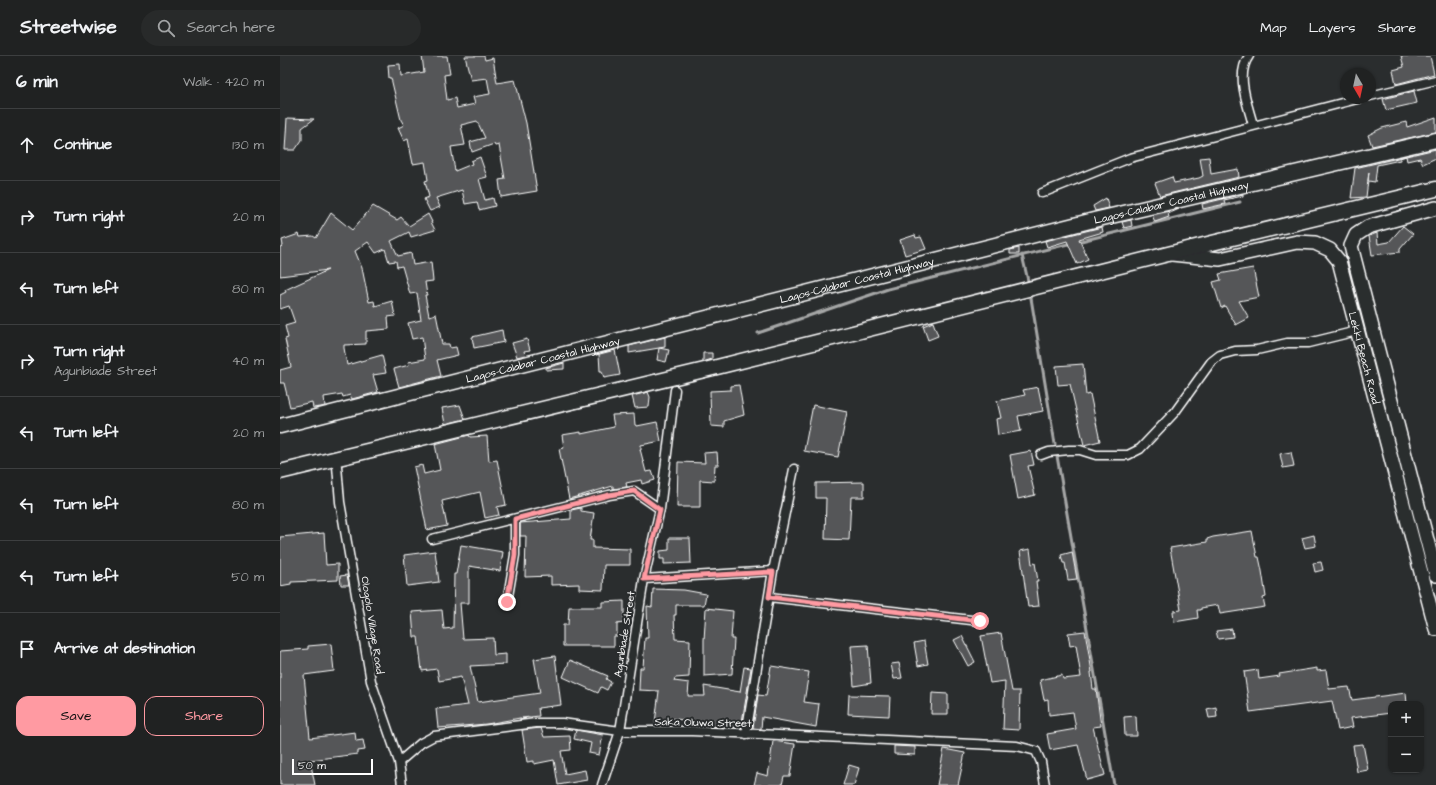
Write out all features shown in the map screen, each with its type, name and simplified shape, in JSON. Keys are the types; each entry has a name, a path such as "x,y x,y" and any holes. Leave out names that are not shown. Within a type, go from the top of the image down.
{"highway":[{"name":"Lagos-Calabar Coastal Highway","path":"280,426 1086,222 1436,140"},
{"path":"280,472 717,367 1168,254 1436,189"}],"main road":[{"name":"Lekki Beach Road","path":"1436,208 1368,227 1356,235 1352,246 1436,575"},
{"name":"Lekki Beach Road","path":"1168,254 1220,259 1297,242 1315,243 1330,250 1339,261 1436,629"}],"street":[{"path":"1249,56 1243,75 1244,87 1253,125"},
{"path":"1376,95 1436,80"},
{"path":"1042,193 1130,158 1340,103"},
{"path":"1040,455 1069,450 1080,450 1096,455 1128,455 1140,449 1176,412 1211,362 1220,355 1235,351 1257,350 1288,343 1308,343 1358,331"},
{"name":"Agunbiade Street","path":"602,785 620,731 644,579 660,510 676,390"},
{"name":"Ologolo Village Road","path":"337,466 340,502 371,681 399,762 402,785"},
{"path":"746,734 773,572 794,469"},
{"path":"432,539 609,495 634,491 660,510"},
{"path":"507,602 515,555 515,519"},
{"path":"644,579 773,572"},
{"path":"769,597 980,621"},
{"name":"Saka Oluwa Street","path":"399,762 427,738 536,723 562,723 620,731 692,731 1017,746 1036,750 1042,762 1045,785"}],"building":[{"path":"422,56 447,56 450,74 444,75 447,100 455,98 457,108 475,104 473,97 490,94 487,78 471,80 465,56 484,56 485,60 493,58 497,83 515,80 526,123 537,191 501,197 499,180 505,179 499,145 495,146 494,144 472,152 470,142 485,138 477,121 461,125 465,145 451,147 455,171 472,164 471,161 480,157 487,177 479,179 485,200 493,198 495,206 479,210 477,202 465,204 462,190 436,198 440,207 430,211 424,199 429,197 425,181 428,180 425,162 413,164 408,139 404,141 398,128 404,125 401,120 391,78 389,78 388,65 400,64 401,76 424,72"},
{"path":"1401,56 1430,56 1434,74 1396,84 1393,70 1404,67"},
{"path":"1414,91 1417,103 1386,110 1383,99"},
{"path":"1436,117 1436,132 1372,146 1368,135 1382,128 1406,122 1407,127"},
{"path":"287,118 314,119 302,128 302,140 295,150 285,150"},
{"path":"1436,149 1436,158 1423,164 1420,158 1407,161 1406,156"},
{"path":"1406,156 1400,158 1400,160 1377,165 1375,182 1368,181 1369,172 1366,197 1351,198 1355,168"},
{"path":"1209,157 1211,174 1238,169 1239,177 1160,196 1155,183 1172,177 1174,183 1199,178 1203,176 1200,158"},
{"path":"1243,194 1243,196 1224,200 1225,204 1203,209 1202,204"},
{"path":"1106,198 1109,208 1095,211 1093,206"},
{"path":"373,206 397,220 401,217 409,226 428,214 435,230 411,237 409,232 391,241 398,256 411,253 413,265 431,262 433,281 425,282 427,295 425,295 429,316 436,314 442,344 449,344 450,348 456,347 458,355 437,360 441,376 399,387 394,369 409,365 408,362 425,359 422,337 412,339 408,323 421,320 417,293 410,294 402,266 397,267 396,261 389,262 385,249 376,253 368,242 355,251 362,268 369,302 374,301 375,306 392,301 395,316 388,317 389,329 366,331 366,344 344,345 344,348 347,365 382,355 386,373 373,375 378,392 352,399 350,395 343,397 342,394 324,397 325,406 321,407 313,408 312,402 290,407 284,383 280,383 280,370 291,367 285,339 288,338 285,326 295,323 289,306 280,309 280,295 286,292 285,290 328,270 280,276 280,247 283,246 282,240 299,234 300,237 313,236 316,238 331,213 352,230"},
{"path":"1179,209 1168,214 1169,217 1155,222 1152,215"},
{"path":"1131,220 1132,226 1124,228 1122,222"},
{"path":"1403,226 1413,234 1400,249 1400,252 1372,255 1369,236 1377,233 1378,244 1389,242"},
{"path":"1102,227 1103,232 1079,239 1088,259 1077,264 1067,241 1047,247 1045,241"},
{"path":"915,235 916,238 921,237 926,249 905,255 900,240"},
{"path":"1019,248 1019,254 1010,254 1010,250"},
{"path":"1253,268 1259,297 1239,301 1249,318 1236,325 1225,306 1221,308 1213,282 1221,280 1219,274"},
{"path":"933,322 938,336 928,340 923,326"},
{"path":"502,330 504,342 474,348 472,337"},
{"path":"665,337 665,347 629,353 629,346"},
{"path":"527,339 530,350 524,351 525,355 517,357 512,343"},
{"path":"659,348 669,350 666,362 657,360"},
{"path":"615,350 620,375 604,378 602,371 600,371 599,354"},
{"path":"703,353 712,353 712,359 703,362"},
{"path":"564,363 564,369 546,370 546,368"},
{"path":"1083,364 1086,395 1090,394 1100,441 1084,445 1070,384 1058,385 1056,366"},
{"path":"739,385 744,415 724,421 724,427 711,426 710,391 731,390 731,386"},
{"path":"1038,387 1043,411 1018,416 1021,431 998,435 996,419 1001,418 997,401 1025,395 1023,390"},
{"path":"648,392 650,397 649,407 635,408 632,396"},
{"path":"460,405 465,419 445,424 442,408"},
{"path":"813,405 847,412 838,457 804,451"},
{"path":"634,414 635,425 637,426 657,422 661,441 641,445 640,449 646,472 652,471 655,480 642,484 641,480 626,483 627,487 613,489 613,486 569,499 559,449 564,448 562,435 581,432 581,434 614,427 612,415"},
{"path":"469,435 470,437 487,436 489,461 497,460 506,505 497,507 499,515 485,518 480,492 442,501 447,526 427,530 414,467 422,465 424,474 440,470 435,444"},
{"path":"1031,451 1034,465 1028,466 1035,495 1018,499 1010,455"},
{"path":"717,452 718,465 715,465 714,481 700,480 700,507 677,507 678,462 705,463 704,453"},
{"path":"1291,452 1294,466 1283,468 1280,454"},
{"path":"864,482 864,497 851,497 849,540 825,539 826,498 816,498 816,483"},
{"path":"581,508 581,511 594,513 590,540 593,540 593,548 630,549 630,565 604,565 603,590 579,589 579,584 551,585 551,576 525,577 526,536 520,536 520,523 571,519 571,510"},
{"path":"1252,531 1257,557 1259,557 1262,571 1266,597 1263,598 1265,607 1220,614 1218,605 1197,610 1198,618 1174,622 1173,611 1181,610 1170,548 1207,542 1207,539 1213,537"},
{"path":"324,533 326,565 338,564 338,580 291,582 291,584 280,586 280,537"},
{"path":"1314,535 1316,546 1305,548 1302,538"},
{"path":"669,538 690,538 691,563 664,564 664,559 660,559 660,551 669,550"},
{"path":"461,545 503,552 500,571 469,566 469,603 460,603 463,639 493,638 494,655 506,654 506,664 470,666 478,702 540,693 534,659 555,656 561,705 538,708 539,716 522,718 526,719 520,720 520,718 487,724 438,728 436,709 468,705 461,677 439,681 437,669 422,671 418,637 414,637 412,612 442,610 444,629 453,628 454,574 456,574"},
{"path":"1030,549 1032,564 1035,563 1038,581 1036,581 1039,606 1028,607 1020,551"},
{"path":"435,551 439,582 407,586 404,555"},
{"path":"1072,552 1077,579 1068,580 1065,563 1063,563 1061,555"},
{"path":"1321,562 1323,570 1315,572 1313,563"},
{"path":"347,575 349,585 341,585 340,576"},
{"path":"653,589 684,590 706,594 704,605 676,605 676,615 674,615 675,639 690,640 689,677 675,678 674,681 689,683 688,696 705,696 704,686 740,692 744,667 751,668 741,728 703,726 703,723 669,718 669,725 655,723 659,691 639,690 640,668 643,668 645,638 648,638 647,606 652,607"},
{"path":"624,601 624,623 617,624 617,636 614,636 614,646 563,646 563,625 568,625 569,607 602,607 602,602"},
{"path":"706,608 733,611 731,639 734,639 732,674 704,676"},
{"path":"1232,629 1233,637 1218,639 1216,631"},
{"path":"1085,631 1092,672 1093,689 1096,689 1101,726 1093,727 1105,775 1087,780 1078,745 1050,750 1047,734 1076,729 1073,712 1049,715 1048,699 1044,700 1040,680 1062,675 1063,679 1081,677 1076,645 1070,646 1068,633"},
{"path":"1001,633 1012,691 1020,691 1019,730 1003,729 1005,681 990,683 981,636"},
{"path":"962,636 975,662 968,666 954,640"},
{"path":"924,641 928,664 918,666 914,643"},
{"path":"331,644 334,671 304,675 310,738 355,732 356,741 363,740 365,750 358,751 358,754 310,760 315,785 280,785 280,651 308,649 308,646"},
{"path":"868,645 871,683 854,686 851,646"},
{"path":"570,660 608,676 606,679 611,682 607,690 601,687 598,693 563,677"},
{"path":"899,663 902,678 894,679 891,664"},
{"path":"771,666 809,672 804,702 819,704 816,727 762,717 761,729 753,728 758,695 766,696"},
{"path":"1317,668 1317,671 1326,670 1329,689 1349,687 1352,700 1406,693 1407,701 1388,701 1388,713 1351,718 1353,727 1338,730 1332,701 1250,712 1244,672 1258,670 1259,679 1280,676 1279,674"},
{"path":"932,693 948,694 948,714 931,714"},
{"path":"849,695 890,696 889,716 848,714"},
{"path":"1216,707 1217,717 1209,718 1207,709"},
{"path":"1136,716 1137,736 1125,736 1124,717"},
{"path":"541,728 544,737 570,736 571,750 561,751 565,774 585,770 587,780 558,785 554,760 534,764 534,761 527,762 522,730"},
{"path":"576,730 603,735 599,755 589,753 591,743 574,739"},
{"path":"773,741 795,744 790,776 784,776 782,785 754,785 757,773 768,776"},
{"path":"1363,744 1368,770 1357,772 1353,745"},
{"path":"894,746 915,747 915,755 894,754"},
{"path":"944,749 965,753 958,785 937,785"},
{"path":"849,765 859,768 854,785 843,785"}],"waterway":[{"path":"1077,242 1240,202"},
{"path":"758,333 888,289 1072,243"},
{"path":"1022,255 1029,285"},
{"path":"1030,292 1055,444"},
{"path":"1057,456 1114,785"}],"route":[{"path":"507,602 515,555 515,519 609,495 634,491 660,510 644,579 773,572 769,597 980,621"}]}
